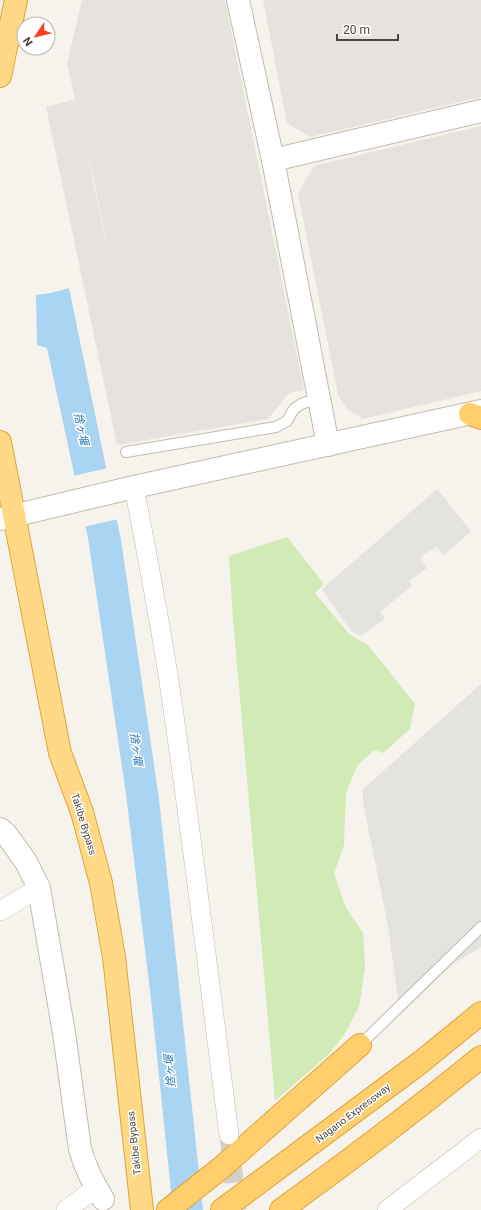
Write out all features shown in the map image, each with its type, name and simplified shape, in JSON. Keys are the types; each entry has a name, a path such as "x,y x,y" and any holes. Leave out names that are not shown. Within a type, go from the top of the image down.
{"highway":[{"path":"0,76 16,0"},
{"name":"Takibe Bypass","path":"0,442 7,517 60,754 82,812 101,883 114,957 142,1210"},
{"name":"Nagano Expressway","path":"223,1209 422,1062 481,1013"},
{"path":"168,1210 221,1168 360,1045"},
{"path":"281,1210 405,1117 481,1057"}],"street":[{"path":"238,0 273,160 328,445"},
{"path":"273,160 481,111"},
{"path":"7,517 130,488 477,414"},
{"path":"130,488 170,687 229,1135"},
{"path":"0,829 6,834 26,862 39,888 64,1033 80,1149 102,1199 66,1210"},
{"path":"0,911 39,888"},
{"path":"387,1210 481,1138"}],"lane":[{"path":"126,452 276,427 287,421 294,410 301,404 319,398"},
{"path":"360,1045 481,927"}],"shaded area":[{"path":"82,0 225,0 304,390 289,393 268,419 117,445 46,107 75,99 67,63","holes":["86,149 94,180 111,267"]},
{"path":"263,0 481,0 481,97 310,137 287,123"},
{"path":"481,126 481,391 363,419 347,409 338,395 298,193 314,166"},
{"path":"437,489 471,531 444,555 436,547 420,557 427,568 409,581 412,586 380,612 385,618 361,636 351,631 322,589"},
{"path":"481,684 481,947 454,963 400,1015 388,926 363,803 363,789"}],"green space":[{"path":"287,537 324,584 315,593 350,635 368,645 415,704 410,729 383,753 374,750 357,766 346,793 344,845 334,874 346,908 363,933 365,968 359,1007 344,1035 328,1055 275,1101 232,607 229,556"}],"water":[{"name":"捨ヶ堰","path":"69,288 121,540 159,799 203,1210 173,1210 151,999 126,794 88,538 47,348 37,345 36,295"}],"pier":[{"path":"108,468 119,519 83,527 73,476"}],"tunnel":[{"path":"229,1135 237,1210"}]}
